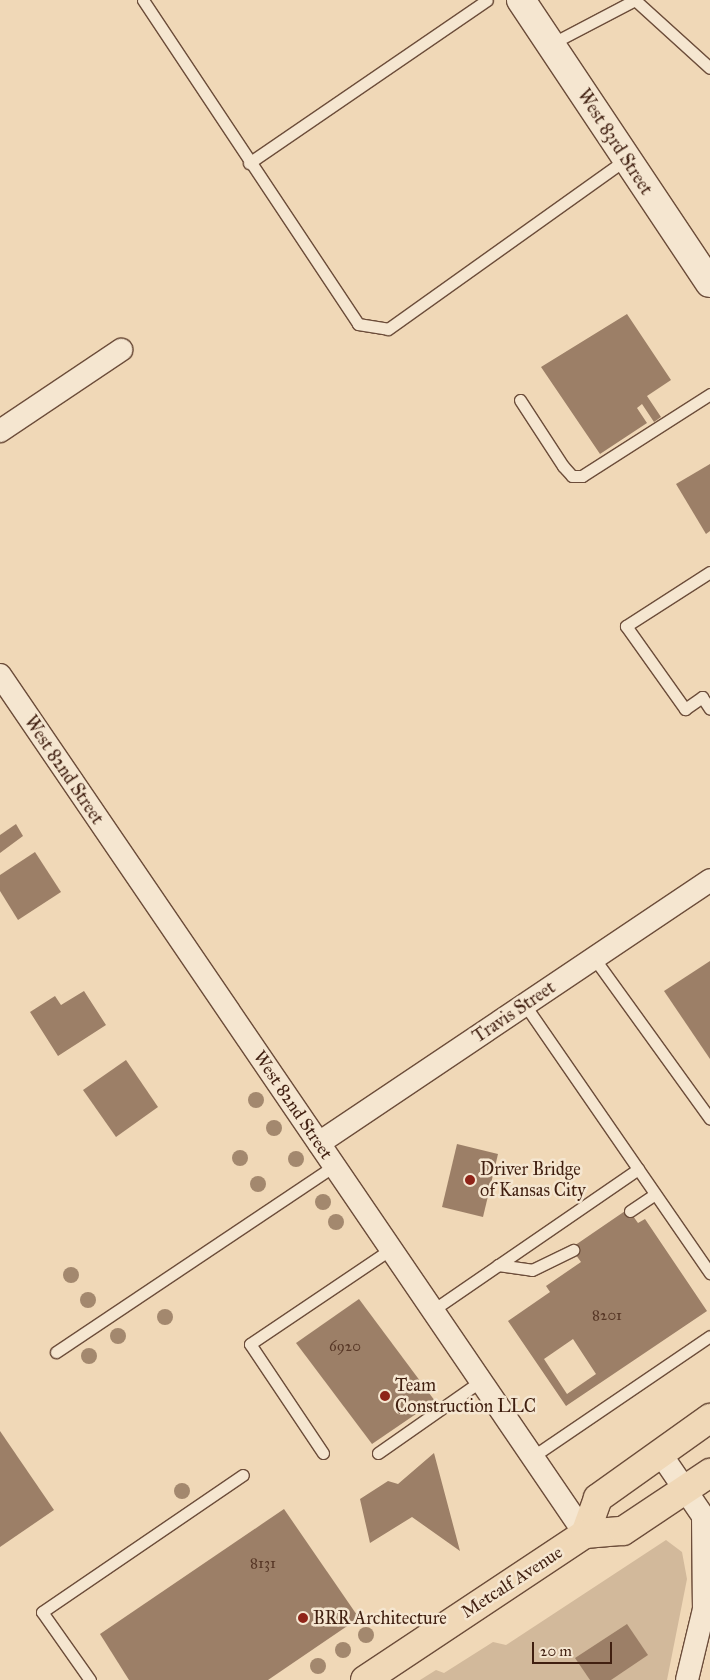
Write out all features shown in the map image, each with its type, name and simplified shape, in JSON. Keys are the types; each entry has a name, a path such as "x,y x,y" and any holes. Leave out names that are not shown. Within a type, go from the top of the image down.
{"main road":[{"path":"585,1534 598,1498 710,1418"},
{"name":"Metcalf Avenue","path":"365,1680 585,1534 623,1531 710,1473"}],"street":[{"name":"West 83rd Street","path":"521,0 552,44 626,159 706,268"},
{"path":"0,431 121,350"},
{"name":"West 82nd Street","path":"0,676 585,1534"},
{"name":"Travis Street","path":"319,1143 710,880"},
{"path":"660,1453 684,1491 703,1516 707,1561 704,1609 688,1680"}],"lane":[{"path":"249,162 487,0"},
{"path":"552,44 635,0 710,68"},
{"path":"147,1 249,162 358,324 388,330 626,159"},
{"path":"520,400 563,466 572,476 582,476 710,394"},
{"path":"710,572 626,626 685,709 706,694 710,709"},
{"path":"594,958 710,1119"},
{"path":"524,1005 710,1273"},
{"path":"56,1352 334,1166"},
{"path":"433,1310 638,1169"},
{"path":"630,1211 655,1194"},
{"path":"323,1453 250,1344 391,1249"},
{"path":"498,1265 532,1270 573,1250"},
{"path":"532,1456 710,1336"},
{"path":"378,1453 481,1381"},
{"path":"90,1680 42,1612 243,1475"}],"shaded area":[{"path":"666,1540 682,1552 687,1579 667,1680 420,1680 436,1670 444,1673 493,1642 506,1645"}],"building":[{"path":"627,314 671,380 647,396 661,417 654,422 642,404 637,408 647,423 600,454 541,367"},
{"path":"710,464 710,531 706,534 676,484"},
{"path":"16,824 23,836 0,853 0,835"},
{"path":"35,852 61,892 18,920 0,891 0,875"},
{"path":"710,961 710,1059 664,991"},
{"path":"84,991 106,1025 58,1056 30,1012 55,996 61,1005"},
{"path":"126,1060 158,1107 116,1137 83,1090"},
{"name":"Driver Bridge of Kansas City","path":"457,1144 498,1154 483,1217 442,1207"},
{"path":"628,1209 638,1223 645,1219 707,1311 566,1406 508,1321 550,1292 546,1286 581,1262 571,1248","holes":["573,1339 596,1374 567,1394 544,1359"]},
{"path":"359,1299 435,1401 372,1444 296,1343"},
{"path":"0,1431 54,1510 0,1547"},
{"path":"434,1453 460,1551 412,1517 370,1543 360,1499 388,1481 398,1484"},
{"path":"284,1509 359,1618 268,1680 129,1680 100,1634"},
{"path":"627,1624 648,1655 611,1680 590,1680 575,1658"}],"place":[{"name":"Driver Bridge of Kansas City","path":"470,1180"},
{"name":"Team Construction LLC","path":"385,1396"},
{"name":"BRR Architecture","path":"303,1618"}]}
